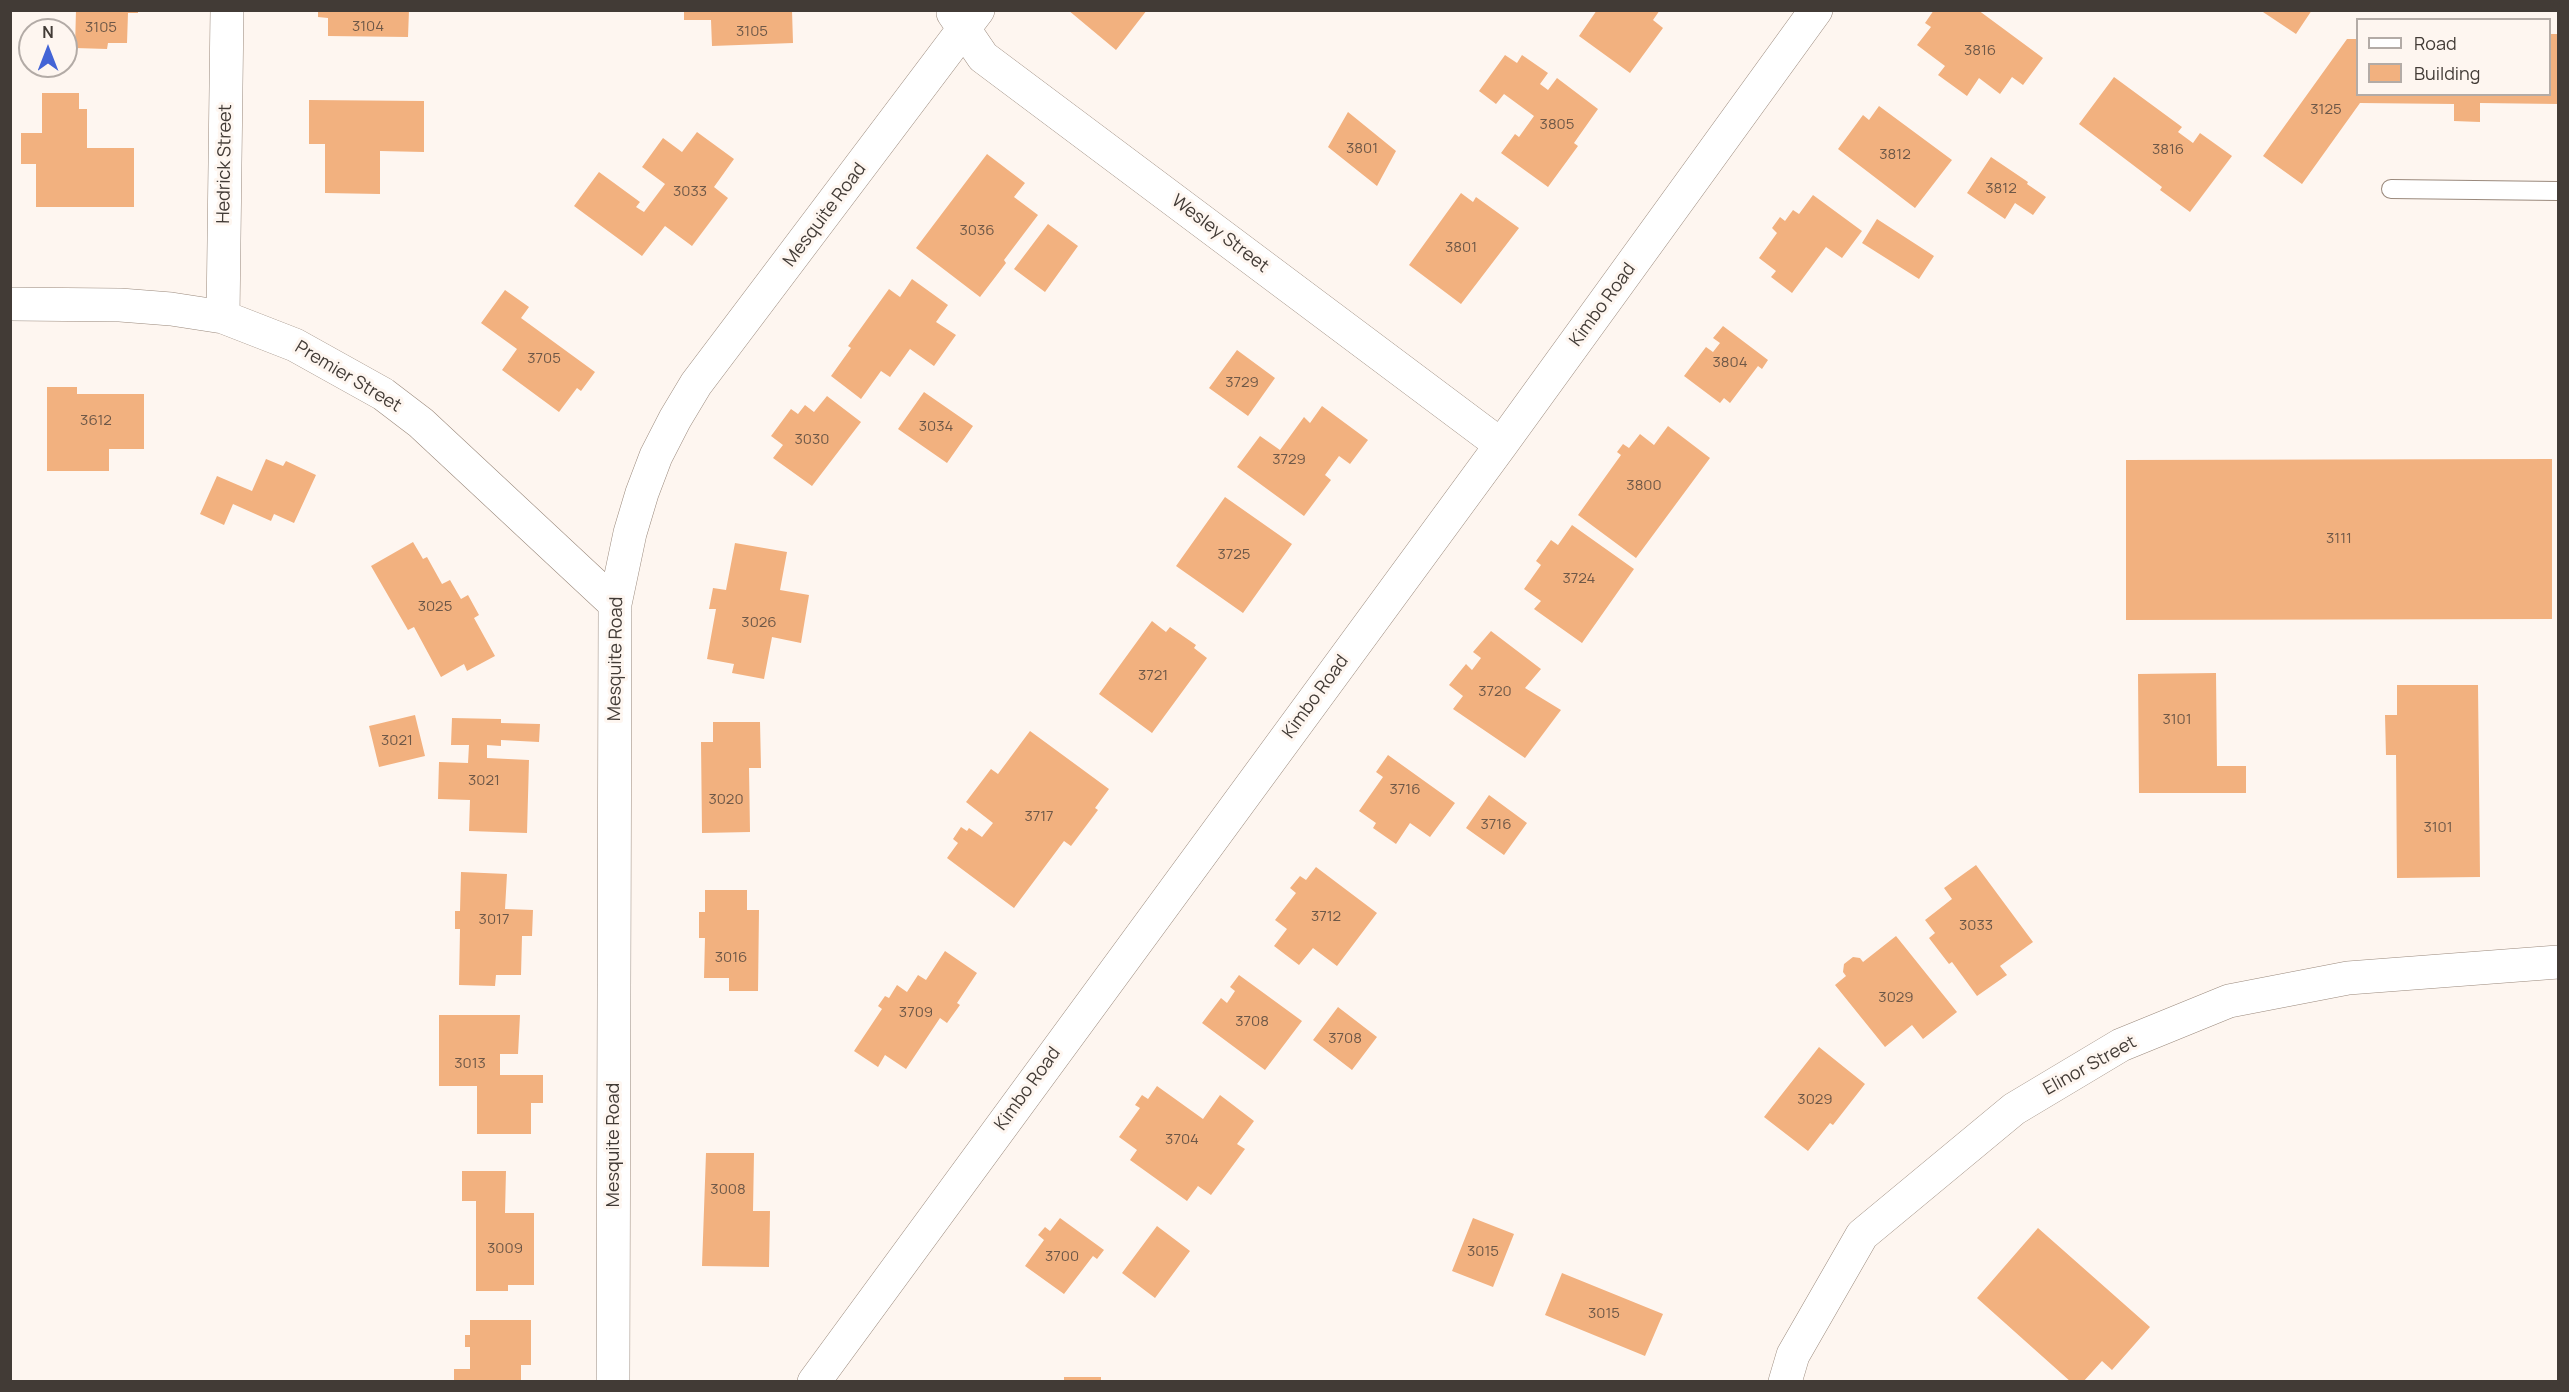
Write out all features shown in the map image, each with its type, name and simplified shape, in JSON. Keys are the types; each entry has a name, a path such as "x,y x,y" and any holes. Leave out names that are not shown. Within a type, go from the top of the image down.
{"street":[{"name":"Hedrick Street","path":"223,317 227,10"},
{"name":"Kimbo Road","path":"813,1382 1501,445 1816,10"},
{"name":"Wesley Street","path":"964,17 983,57 1501,445"},
{"name":"Mesquite Road","path":"613,1382 615,604 623,564 642,493 675,419 696,384 964,17"},
{"name":"Premier Street","path":"10,304 120,305 223,317 295,345 383,394 453,451 615,604"},
{"name":"Elinor Street","path":"1785,1382 1793,1355 1862,1235 2014,1109 2121,1045 2229,1001 2326,982 2360,977 2559,962"}],"lane":[{"path":"2391,189 2559,191"}],"building":[{"path":"76,10 138,10 138,13 128,13 127,43 108,43 107,49 78,48 78,18 76,18"},
{"path":"318,10 409,10 408,37 328,36 328,18 318,17"},
{"path":"684,10 792,10 793,43 712,46 711,20 684,20"},
{"path":"1068,10 1147,10 1116,50"},
{"path":"1597,10 1660,10 1653,20 1663,28 1630,73 1579,36"},
{"path":"1934,10 1978,10 2043,58 2023,85 2012,77 2000,94 1979,78 1967,96 1938,75 1945,66 1917,45 1931,27 1925,23"},
{"path":"2260,10 2312,10 2296,34"},
{"path":"2551,34 2558,34 2558,104 2480,103 2480,122 2454,121 2454,104 2360,103 2302,184 2263,156 2347,39 2356,39 2356,96 2551,96"},
{"path":"1505,55 1517,63 1522,55 1548,73 1540,84 1548,90 1557,78 1598,109 1574,143 1578,146 1548,187 1501,153 1515,134 1519,137 1534,116 1504,94 1496,104 1479,91"},
{"path":"2114,77 2182,127 2178,132 2193,143 2200,133 2232,156 2190,212 2160,190 2162,187 2079,124"},
{"path":"42,93 79,93 79,109 87,109 87,148 134,148 134,207 36,207 36,164 21,164 21,133 42,133"},
{"path":"309,100 424,101 424,152 380,151 380,194 325,193 325,144 309,144"},
{"path":"1879,106 1952,160 1915,208 1838,149 1863,115 1869,120"},
{"path":"1348,112 1396,151 1377,186 1328,147"},
{"path":"697,132 734,159 714,187 728,198 692,246 665,226 642,256 574,206 599,172 640,202 636,207 644,212 665,184 642,167 663,138 682,152"},
{"path":"987,154 1025,183 1014,197 1038,215 980,297 916,248"},
{"path":"1991,157 2046,197 2033,215 2015,203 2005,219 1967,193"},
{"path":"1461,193 1473,202 1476,197 1519,228 1461,304 1409,265"},
{"path":"1813,195 1862,231 1842,258 1826,247 1792,293 1771,277 1776,271 1759,258 1777,233 1772,228 1780,217 1785,221 1793,210 1799,214"},
{"path":"1877,219 1934,256 1919,279 1862,243"},
{"path":"1048,224 1078,246 1045,292 1014,269"},
{"path":"912,279 948,305 936,322 956,335 934,366 910,349 890,377 881,371 861,399 831,376 851,348 848,346 889,289 900,297"},
{"path":"505,290 529,307 521,318 595,372 581,391 577,388 559,412 502,370 517,349 481,323"},
{"path":"1723,326 1768,360 1762,369 1758,366 1730,403 1724,398 1720,403 1684,376 1706,347 1713,352 1720,343 1713,338"},
{"path":"1237,350 1275,378 1248,416 1209,388"},
{"path":"47,387 77,387 77,394 144,394 144,449 109,449 109,471 47,471"},
{"path":"924,392 973,426 947,463 898,429"},
{"path":"827,396 861,422 812,486 773,458 783,445 771,436 791,409 798,414 805,405 814,412"},
{"path":"1322,406 1368,440 1350,464 1339,456 1325,475 1331,480 1304,516 1237,467 1260,436 1280,450 1304,417 1310,423"},
{"path":"1668,426 1710,458 1636,558 1578,515 1621,455 1617,452 1623,444 1629,448 1640,434 1654,445"},
{"path":"266,459 283,466 286,461 316,475 294,523 274,514 271,521 233,504 224,525 200,514 217,476 252,491"},
{"path":"2552,459 2552,619 2126,620 2126,460"},
{"path":"1225,497 1292,544 1243,613 1176,566"},
{"path":"1572,525 1634,569 1582,643 1534,609 1541,601 1524,589 1541,565 1536,561 1551,540 1558,545"},
{"path":"413,542 423,559 427,557 442,584 450,580 461,599 468,595 479,615 474,618 495,656 467,671 464,664 441,677 414,627 408,630 371,566"},
{"path":"735,543 787,552 780,590 809,595 801,643 772,637 764,679 732,673 734,664 707,659 716,609 709,609 713,588 726,590"},
{"path":"1152,621 1166,632 1170,627 1196,645 1194,648 1207,658 1152,733 1099,694"},
{"path":"1491,631 1541,669 1525,688 1561,710 1525,758 1453,709 1463,696 1449,685 1466,664 1472,670 1481,658 1473,652"},
{"path":"2216,673 2217,766 2246,766 2246,793 2139,793 2138,674"},
{"path":"2397,685 2478,685 2480,877 2397,878 2396,755 2386,755 2385,715 2397,715"},
{"path":"415,715 425,756 379,767 369,726"},
{"path":"452,718 501,719 501,723 540,724 539,742 501,740 501,746 487,745 487,758 529,760 527,833 469,831 470,800 438,799 439,762 468,763 469,745 451,745"},
{"path":"713,722 760,722 761,768 749,768 750,832 702,833 701,742 713,742"},
{"path":"1030,731 1109,789 1095,808 1098,810 1071,846 1064,841 1014,908 947,858 958,843 953,839 961,827 967,831 969,828 982,837 993,823 966,802 991,769 998,774"},
{"path":"1388,755 1455,803 1430,837 1410,823 1396,844 1373,828 1376,823 1359,811 1383,777 1376,772"},
{"path":"1489,795 1527,823 1504,855 1466,828"},
{"path":"1976,865 2033,942 2000,966 2007,975 1977,996 1952,962 1949,964 1929,938 1935,933 1925,920 1952,899 1944,888"},
{"path":"1316,867 1377,913 1337,966 1313,948 1299,965 1274,946 1287,929 1275,920 1296,893 1290,888 1300,876 1306,880"},
{"path":"461,872 507,874 505,909 533,910 532,936 522,936 521,975 496,975 495,986 459,985 460,929 455,929 455,911 460,911"},
{"path":"705,890 747,890 747,910 759,910 758,991 729,991 729,978 704,978 705,938 699,938 699,912 705,912"},
{"path":"1896,936 1957,1012 1923,1039 1912,1025 1885,1047 1835,985 1846,976 1843,972 1844,964 1853,957 1860,958 1863,962"},
{"path":"945,951 977,973 957,1003 960,1005 947,1023 940,1018 906,1069 885,1055 878,1067 854,1051 882,1009 878,1006 885,996 889,998 897,985 907,992 918,975 926,980"},
{"path":"1239,975 1302,1021 1265,1070 1202,1023 1221,998 1227,1003 1235,991 1230,987"},
{"path":"1338,1007 1377,1037 1352,1070 1313,1040"},
{"path":"439,1015 520,1015 518,1054 500,1054 500,1075 543,1075 543,1103 531,1103 531,1134 477,1134 477,1086 439,1086"},
{"path":"1819,1047 1865,1084 1833,1125 1830,1123 1808,1151 1764,1117"},
{"path":"1157,1086 1203,1119 1220,1095 1254,1121 1237,1144 1245,1149 1211,1195 1198,1186 1187,1201 1130,1160 1137,1150 1119,1137 1140,1108 1135,1105 1142,1095 1148,1099"},
{"path":"706,1153 754,1153 753,1211 770,1211 769,1267 702,1266"},
{"path":"462,1171 506,1171 505,1213 534,1213 534,1285 508,1285 508,1291 476,1291 476,1201 462,1201"},
{"path":"1060,1218 1104,1250 1097,1259 1093,1256 1064,1294 1025,1266 1044,1240 1038,1235 1045,1227 1050,1231"},
{"path":"1473,1218 1514,1234 1493,1287 1452,1271"},
{"path":"1157,1226 1190,1251 1155,1298 1122,1273"},
{"path":"2038,1228 2150,1327 2112,1370 2102,1361 2083,1382 2071,1382 1977,1298"},
{"path":"1562,1273 1663,1314 1645,1356 1545,1315"},
{"path":"470,1320 531,1320 531,1365 521,1365 521,1382 454,1382 454,1369 470,1369 470,1347 465,1347 465,1335 470,1335"},
{"path":"1064,1377 1101,1377 1101,1382 1064,1382"}]}
